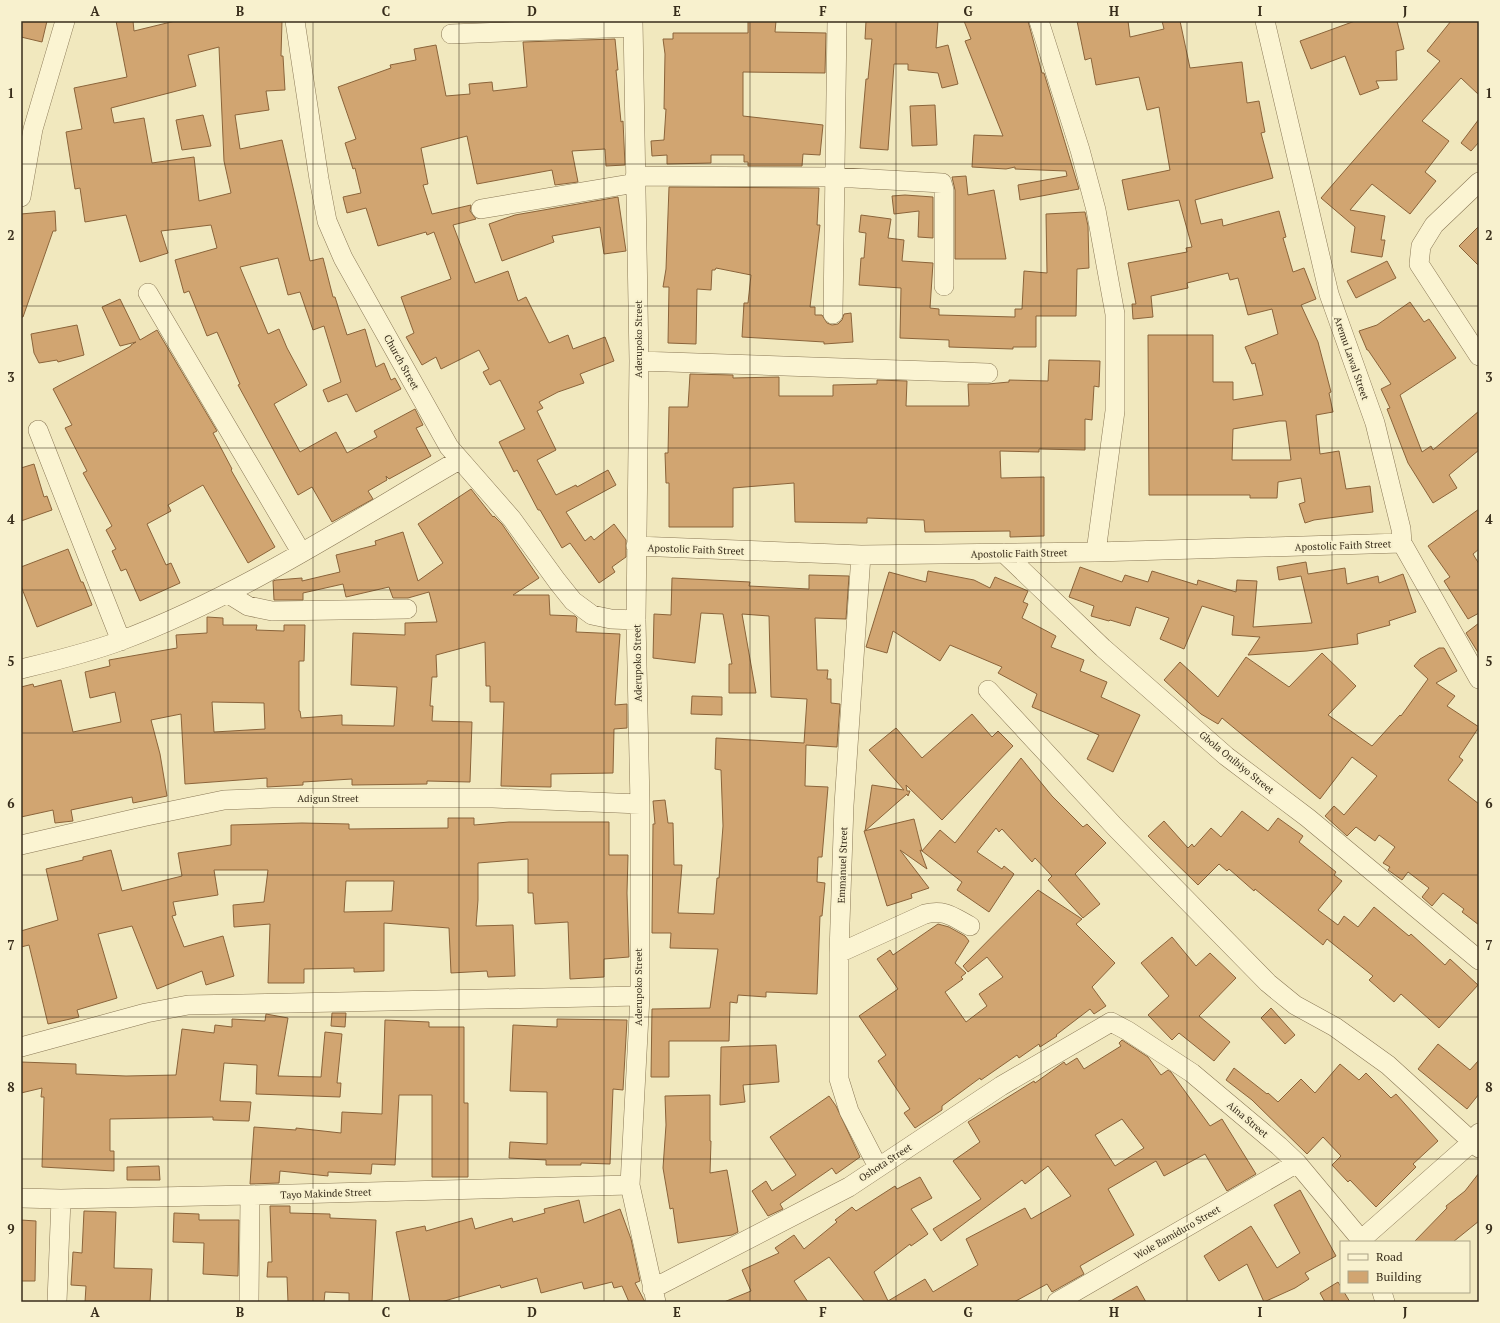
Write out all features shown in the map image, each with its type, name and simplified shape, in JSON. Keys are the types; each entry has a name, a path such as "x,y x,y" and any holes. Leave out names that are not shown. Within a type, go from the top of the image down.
{"street":[{"path":"21,196 33,129 65,21"},
{"name":"Church Street","path":"295,21 319,179 327,221 343,258 449,447 512,519 557,581 574,601 592,615 611,619 636,620"},
{"path":"834,314 837,21"},
{"path":"1039,21 1080,150 1096,210 1115,314 1115,411 1096,552"},
{"name":"Aremu Lawal Street","path":"1265,21 1329,294 1375,423 1401,529 1402,543 1479,679"},
{"path":"451,34 633,24"},
{"name":"Aderupoko Street","path":"633,24 639,360 636,620 640,804 638,930 640,996 630,1185 654,1296"},
{"path":"481,209 636,179 835,177 942,183 944,190 944,286"},
{"path":"1479,182 1434,225 1421,246 1419,264 1479,356"},
{"path":"148,293 301,552"},
{"path":"639,360 988,373"},
{"path":"38,430 121,640"},
{"path":"21,669 54,661 121,640 227,593 301,552 459,460"},
{"name":"Apostolic Faith Street","path":"636,546 861,555 1096,552 1402,543"},
{"name":"Gbola Onibiyo Street","path":"1004,553 1103,648 1226,756 1308,818 1479,960"},
{"name":"Emmanuel Street","path":"861,555 844,805 839,953 839,1079 849,1111 878,1167"},
{"path":"227,593 248,606 272,611 407,609"},
{"path":"988,690 1121,833 1268,983 1295,1005 1335,1026 1388,1065 1477,1141 1362,1240"},
{"name":"Adigun Street","path":"21,845 224,800 272,798 493,798 640,804"},
{"path":"839,953 925,914 936,911 947,913 970,926"},
{"path":"21,1047 146,1012 188,1005 640,996"},
{"name":"Oshota Street","path":"654,1296 848,1187 1001,1086 1110,1022"},
{"name":"Aina Street","path":"1110,1022 1128,1030 1192,1073 1279,1146 1297,1163 1362,1240"},
{"name":"Wole Bamiduro Street","path":"1056,1302 1297,1163"},
{"name":"Tayo Makinde Street","path":"21,1198 250,1195 630,1185"},
{"path":"249,1302 250,1195"},
{"path":"57,1302 61,1198"}],"building":[{"path":"21,21 47,21 42,42 21,37"},
{"path":"116,21 133,21 134,31 175,21 282,21 281,56 283,56 285,90 266,91 269,110 235,115 240,149 282,140 310,261 323,258 333,297 335,297 347,335 365,329 376,367 384,363 391,380 395,378 401,389 356,412 347,394 328,402 323,390 341,382 324,326 313,330 300,292 288,295 278,258 240,267 268,334 279,329 287,348 307,385 274,404 300,452 336,432 347,453 377,437 374,431 415,409 423,425 416,428 431,456 389,479 386,476 387,480 368,491 373,499 332,522 312,487 298,495 238,385 240,384 217,332 207,336 189,291 184,293 175,260 217,248 211,225 161,231 168,253 140,262 126,215 85,222 80,188 75,189 66,132 82,129 74,88 127,77","holes":["219,47 224,161 231,193 199,201 194,157 152,163 144,118 114,123 111,108 196,86 188,55"]},
{"path":"748,21 776,21 775,32 826,33 825,73 743,72 743,116 823,125 820,155 803,154 802,166 748,166 748,162 744,162 744,155 711,155 711,163 667,164 667,155 652,156 651,141 664,140 666,109 664,109 665,54 663,39 673,39 673,33 748,33"},
{"path":"866,21 938,21 936,48 948,45 958,84 942,88 938,73 908,70 908,64 894,64 888,150 860,148 866,79 868,79 872,39 865,39"},
{"path":"964,21 1028,21 1042,73 1044,73 1079,189 1020,200 1018,185 1067,176 1066,171 1015,169 1015,167 1006,169 972,167 974,135 1003,136 965,41 971,39"},
{"path":"1077,21 1128,21 1130,37 1164,29 1162,21 1180,21 1190,68 1242,62 1247,103 1259,101 1265,132 1261,133 1273,178 1195,200 1201,224 1222,219 1223,226 1279,211 1286,237 1283,238 1293,272 1304,268 1316,299 1301,305 1318,342 1331,392 1329,393 1333,412 1316,415 1320,454 1339,451 1346,489 1370,486 1373,512 1314,520 1305,523 1299,504 1305,502 1301,478 1278,482 1277,498 1250,498 1250,495 1149,495 1148,335 1213,335 1213,382 1233,382 1233,400 1263,395 1255,363 1252,364 1245,347 1278,334 1272,309 1248,315 1238,278 1230,280 1228,273 1187,283 1188,288 1151,296 1153,317 1133,319 1132,304 1136,304 1128,263 1187,252 1186,248 1192,247 1179,200 1128,210 1122,180 1170,170 1159,107 1147,110 1139,77 1096,85 1091,58 1085,60","holes":["1286,421 1291,460 1232,460 1233,429"]},
{"path":"1355,21 1397,21 1404,49 1396,51 1397,80 1376,81 1379,88 1360,95 1345,56 1311,69 1300,41"},
{"path":"1451,21 1479,21 1479,95 1461,78 1422,121 1449,141 1425,172 1436,181 1410,214 1372,184 1350,210 1385,216 1381,240 1385,240 1382,257 1351,252 1355,227 1321,198 1440,61 1427,51"},
{"path":"615,39 618,70 616,70 621,122 623,121 625,165 606,166 605,149 572,151 578,182 555,185 552,170 477,184 467,136 421,148 428,184 423,185 432,214 471,205 470,211 476,219 453,225 475,283 508,271 518,301 526,297 549,343 568,335 573,349 605,337 614,361 580,374 584,383 558,392 539,402 543,408 537,411 556,450 537,460 556,495 576,485 577,487 608,470 616,485 566,512 585,541 591,536 594,540 614,524 626,540 626,557 612,567 615,572 599,583 570,543 562,548 540,510 538,510 517,470 514,472 499,442 525,429 500,380 490,385 483,372 489,369 479,350 441,369 436,357 422,365 406,337 414,333 401,297 451,279 434,232 427,235 426,232 378,246 366,208 347,213 343,197 361,193 355,168 353,169 345,143 356,139 338,87 391,68 390,65 416,60 414,49 436,45 446,96 470,94 469,84 492,82 493,91 527,87 523,42"},
{"path":"935,105 937,145 912,146 910,106"},
{"path":"203,115 211,146 182,150 176,120"},
{"path":"1479,119 1479,142 1471,151 1461,143"},
{"path":"966,176 968,195 994,190 1006,259 955,259 955,190 952,177"},
{"path":"669,187 819,188 817,225 820,225 810,307 815,307 815,315 822,315 827,323 832,325 838,324 842,320 844,314 851,313 853,342 824,344 824,342 742,337 744,303 748,303 751,275 716,268 715,270 712,270 711,290 697,289 696,344 668,343 669,287 663,287 666,269"},
{"path":"905,195 933,197 933,238 918,237 919,211 894,214 892,196"},
{"path":"618,197 626,251 604,254 600,227 552,236 554,242 502,261 489,224 515,215"},
{"path":"55,211 56,231 53,231 23,317 21,317 21,214"},
{"path":"1085,212 1088,226 1089,268 1077,269 1076,316 1036,316 1036,347 1013,347 1013,349 949,347 949,340 900,338 901,288 859,285 861,258 864,258 866,233 859,232 861,215 891,219 888,238 904,240 902,261 933,263 930,308 939,309 939,315 1015,317 1015,309 1022,309 1024,271 1047,273 1046,214"},
{"path":"1479,226 1479,266 1459,246"},
{"path":"1387,261 1396,278 1356,298 1347,281"},
{"path":"120,299 140,340 157,330 217,431 213,433 232,469 231,470 275,547 248,563 203,485 168,505 171,511 147,524 166,565 171,563 180,583 140,601 126,569 121,571 112,551 116,549 106,530 112,526 83,473 87,471 65,428 72,425 53,389 136,342 120,346 102,307"},
{"path":"1410,302 1424,322 1429,319 1456,358 1400,395 1422,452 1431,446 1433,450 1479,411 1479,450 1449,475 1457,488 1433,503 1408,463 1387,409 1390,408 1381,389 1391,384 1367,350 1359,331 1377,325"},
{"path":"77,325 84,355 58,362 57,360 39,363 34,353 31,334"},
{"path":"1049,360 1100,361 1099,387 1094,386 1092,420 1085,419 1085,450 1039,449 1039,452 1000,451 1001,478 1044,477 1044,536 1010,537 1010,531 925,532 924,520 867,518 867,523 795,522 794,483 733,488 733,527 669,527 669,483 666,483 665,453 668,453 669,407 688,407 690,374 733,375 733,378 779,377 779,396 833,396 833,385 877,384 877,380 907,381 906,406 969,406 968,384 1009,382 1009,380 1048,381"},
{"path":"34,464 44,497 47,496 52,510 21,521 21,468"},
{"path":"471,489 493,517 494,516 502,524 539,578 513,595 549,595 550,615 575,616 577,618 576,632 620,634 615,705 627,704 627,728 614,729 613,773 551,774 551,787 501,786 504,702 490,702 490,686 486,686 485,642 436,655 437,677 432,677 430,706 433,706 432,721 472,722 470,782 427,781 427,784 352,785 352,779 303,782 303,785 267,787 267,778 185,784 181,714 151,720 160,754 167,796 133,803 132,797 71,810 73,821 55,823 53,810 21,817 21,687 33,684 34,687 61,680 73,732 121,722 115,692 90,698 85,672 110,666 109,660 177,648 176,635 207,633 207,617 223,618 223,625 257,625 256,630 284,631 284,625 305,625 304,661 299,661 299,711 301,718 342,715 342,725 394,726 397,687 351,685 353,633 405,635 405,623 437,622 429,592 408,598 393,598 389,587 346,597 343,584 303,593 303,600 274,600 273,581 302,578 302,581 340,572 336,555 376,545 375,541 403,532 418,581 443,563 418,524","holes":["212,702 264,703 265,729 214,732"]},
{"path":"1479,509 1479,549 1473,554 1479,564 1479,613 1468,619 1444,581 1450,577 1428,546"},
{"path":"68,549 92,605 37,627 21,586 21,567"},
{"path":"1306,562 1308,574 1345,568 1347,584 1378,576 1379,583 1403,574 1416,612 1389,621 1390,625 1357,634 1358,644 1307,651 1248,655 1260,637 1232,635 1234,616 1202,606 1184,649 1160,639 1169,618 1136,607 1130,626 1091,616 1094,606 1069,597 1080,567 1122,582 1125,575 1148,582 1152,571 1197,585 1198,580 1236,592 1237,580 1257,581 1253,627 1312,623 1301,576 1279,580 1277,567"},
{"path":"928,571 974,580 990,588 995,577 1028,591 1023,602 1028,604 1022,618 1056,636 1051,647 1084,660 1080,671 1107,682 1101,697 1140,715 1113,772 1087,759 1099,735 1032,707 1037,694 998,673 1002,667 950,645 940,661 893,631 887,653 866,647 889,572 926,582"},
{"path":"809,575 849,576 846,619 815,618 817,670 828,670 827,679 831,679 831,703 840,704 837,747 806,745 805,786 828,787 822,857 818,857 817,882 825,883 822,916 820,916 817,994 766,992 766,997 738,995 737,1003 730,1002 729,1041 669,1041 669,1077 651,1077 652,1009 710,1008 718,949 670,948 671,933 652,933 653,824 655,824 653,801 665,800 668,823 673,823 674,865 682,865 678,913 714,914 717,878 719,878 723,826 721,770 715,769 716,738 804,743 807,699 771,697 769,616 742,614 756,693 729,693 729,664 732,664 723,614 701,613 695,663 653,658 654,614 671,615 672,578 750,582 749,586 809,589"},
{"path":"1479,623 1479,654 1466,633"},
{"path":"1439,648 1444,648 1457,671 1436,683 1455,696 1447,706 1479,727 1459,757 1463,760 1448,780 1479,804 1479,925 1462,912 1464,909 1443,893 1432,906 1422,897 1429,888 1408,872 1402,880 1388,870 1390,867 1383,863 1395,847 1379,835 1375,841 1356,827 1347,836 1325,816 1334,806 1344,815 1377,776 1352,757 1320,799 1222,718 1218,724 1201,714 1164,680 1180,662 1218,697 1246,657 1289,687 1322,653 1356,686 1328,715 1372,746 1400,715 1401,716 1428,679 1414,666 1420,659"},
{"path":"692,696 722,697 722,715 691,714"},
{"path":"972,714 992,737 998,731 1013,746 942,820 906,785 907,791 910,791 908,796 907,794 865,831 872,785 904,790 869,750 896,728 922,758"},
{"path":"1021,758 1052,796 1083,827 1087,824 1106,843 1075,874 1100,904 1083,918 1048,880 1052,876 1035,858 1032,862 1002,829 999,832 996,828 977,852 1002,869 1004,866 1014,874 989,912 957,890 962,882 922,851 940,830 955,843"},
{"path":"1242,811 1268,831 1278,818 1303,836 1299,842 1336,872 1334,875 1342,881 1318,910 1338,925 1344,916 1358,927 1374,907 1409,936 1411,934 1445,965 1450,959 1478,985 1439,1028 1401,994 1394,1002 1369,980 1373,976 1327,939 1323,945 1255,889 1254,891 1229,869 1227,871 1219,864 1198,885 1148,836 1164,821 1188,848 1192,844 1194,847 1211,828 1221,837"},
{"path":"448,818 474,818 474,825 509,822 609,822 609,855 628,855 627,893 629,957 604,959 604,977 570,979 568,922 535,924 533,893 528,893 528,859 478,863 476,926 513,925 515,976 488,977 487,971 451,973 449,928 384,923 384,971 354,972 354,968 304,969 304,983 268,983 270,924 234,927 233,905 264,902 268,870 214,870 218,895 173,902 176,915 172,916 184,947 223,936 234,976 206,985 202,971 157,989 132,926 98,934 117,998 77,1010 79,1017 48,1024 29,945 21,947 21,931 58,920 46,869 83,860 83,857 111,850 122,891 182,876 178,853 231,845 231,825 302,823 349,824 349,829 448,828","holes":["346,881 394,881 392,911 344,912"]},
{"path":"914,819 922,851 920,850 927,869 900,850 929,888 911,894 912,898 887,906 864,831"},
{"path":"1038,890 1082,919 1076,924 1115,963 1092,987 1106,1006 1094,1014 1090,1009 1056,1035 1057,1036 1040,1047 1039,1044 1019,1058 1017,1055 981,1080 980,1078 942,1106 942,1110 915,1128 904,1113 910,1109 878,1061 886,1055 859,1016 898,989 877,959 890,950 893,955 938,924 949,927 965,936 969,941 955,963 966,973 961,977 963,979 945,992 966,1022 987,1006 979,994 1003,977 987,957 968,972 963,966"},
{"path":"1172,937 1196,966 1210,953 1236,978 1199,1016 1230,1042 1214,1061 1179,1033 1172,1040 1148,1015 1169,996 1141,963"},
{"path":"1271,1008 1295,1035 1285,1044 1261,1018"},
{"path":"332,1013 346,1013 345,1027 331,1026"},
{"path":"266,1014 288,1018 278,1076 321,1077 325,1032 342,1034 337,1083 341,1083 340,1097 256,1094 257,1065 224,1063 220,1101 251,1102 249,1121 213,1120 213,1117 110,1119 110,1151 114,1151 114,1171 42,1167 44,1097 41,1097 42,1088 21,1093 21,1062 76,1064 76,1074 126,1076 176,1075 182,1029 214,1033 215,1025 232,1027 232,1019 265,1021"},
{"path":"557,1019 627,1020 623,1090 613,1089 610,1164 581,1163 581,1165 546,1165 546,1160 509,1158 510,1142 547,1144 547,1092 510,1091 513,1025 557,1027"},
{"path":"385,1020 429,1022 429,1027 464,1027 464,1103 468,1103 468,1177 432,1177 432,1095 399,1095 395,1165 372,1164 371,1174 328,1172 328,1176 280,1171 279,1183 250,1184 254,1127 296,1130 296,1128 341,1133 342,1112 382,1114"},
{"path":"1122,1040 1148,1057 1161,1075 1168,1070 1171,1072 1210,1126 1222,1119 1256,1174 1227,1191 1205,1154 1164,1176 1156,1161 1108,1189 1134,1235 1080,1266 1084,1274 1052,1292 1047,1284 1014,1302 865,1302 829,1257 794,1281 808,1302 724,1302 751,1291 742,1270 779,1253 775,1248 794,1235 804,1249 837,1222 835,1220 852,1207 856,1211 895,1186 897,1189 920,1177 932,1198 911,1209 928,1234 911,1246 910,1244 874,1272 888,1301 925,1279 933,1292 978,1265 966,1239 1025,1208 1031,1219 1071,1196 1048,1166 1025,1184 1022,1180 941,1241 933,1229 981,1199 953,1161 980,1142 968,1122 1034,1081 1035,1083 1064,1062 1066,1065 1077,1058 1084,1069 1121,1046 1119,1043","holes":["1122,1119 1144,1148 1115,1166 1095,1135"]},
{"path":"1438,1044 1470,1070 1479,1060 1479,1094 1467,1109 1418,1069"},
{"path":"776,1045 779,1082 743,1085 745,1102 720,1105 721,1047"},
{"path":"1340,1064 1359,1080 1366,1073 1391,1098 1396,1094 1438,1141 1413,1164 1416,1167 1376,1207 1350,1180 1348,1182 1332,1165 1341,1156 1323,1137 1307,1154 1252,1100 1226,1080 1234,1068 1278,1102 1301,1079 1315,1093"},
{"path":"710,1095 710,1173 727,1170 738,1232 732,1235 678,1243 673,1208 670,1209 663,1168 666,1125 665,1096"},
{"path":"829,1096 836,1106 860,1157 836,1174 832,1168 780,1204 783,1209 768,1216 752,1191 766,1181 772,1191 796,1175 770,1137"},
{"path":"159,1166 160,1180 127,1180 127,1167"},
{"path":"1479,1173 1479,1221 1454,1241 1415,1241 1447,1208 1446,1206 1465,1191"},
{"path":"1300,1190 1336,1256 1305,1273 1309,1279 1295,1288 1264,1302 1247,1264 1219,1281 1204,1256 1251,1226 1277,1268 1300,1253 1274,1205"},
{"path":"579,1200 584,1223 620,1209 631,1239 640,1281 635,1283 645,1302 629,1302 622,1286 614,1288 612,1282 584,1289 582,1282 541,1293 537,1278 501,1288 500,1285 441,1302 410,1302 396,1232 425,1226 426,1231 472,1218 475,1229 512,1218 513,1222 545,1213 544,1209"},
{"path":"270,1206 290,1206 290,1213 330,1214 330,1218 376,1220 372,1302 349,1302 349,1293 325,1292 324,1302 288,1302 287,1277 267,1277 268,1262 272,1262"},
{"path":"84,1211 116,1212 114,1268 152,1269 150,1302 85,1302 86,1286 71,1285 73,1252 82,1253"},
{"path":"174,1213 199,1214 199,1220 239,1220 238,1276 203,1274 204,1243 173,1242"},
{"path":"21,1220 36,1221 35,1281 21,1281"},
{"path":"1338,1282 1340,1285 1340,1293 1345,1293 1350,1302 1325,1302 1320,1293"},
{"path":"1137,1286 1146,1302 1109,1302"}]}
